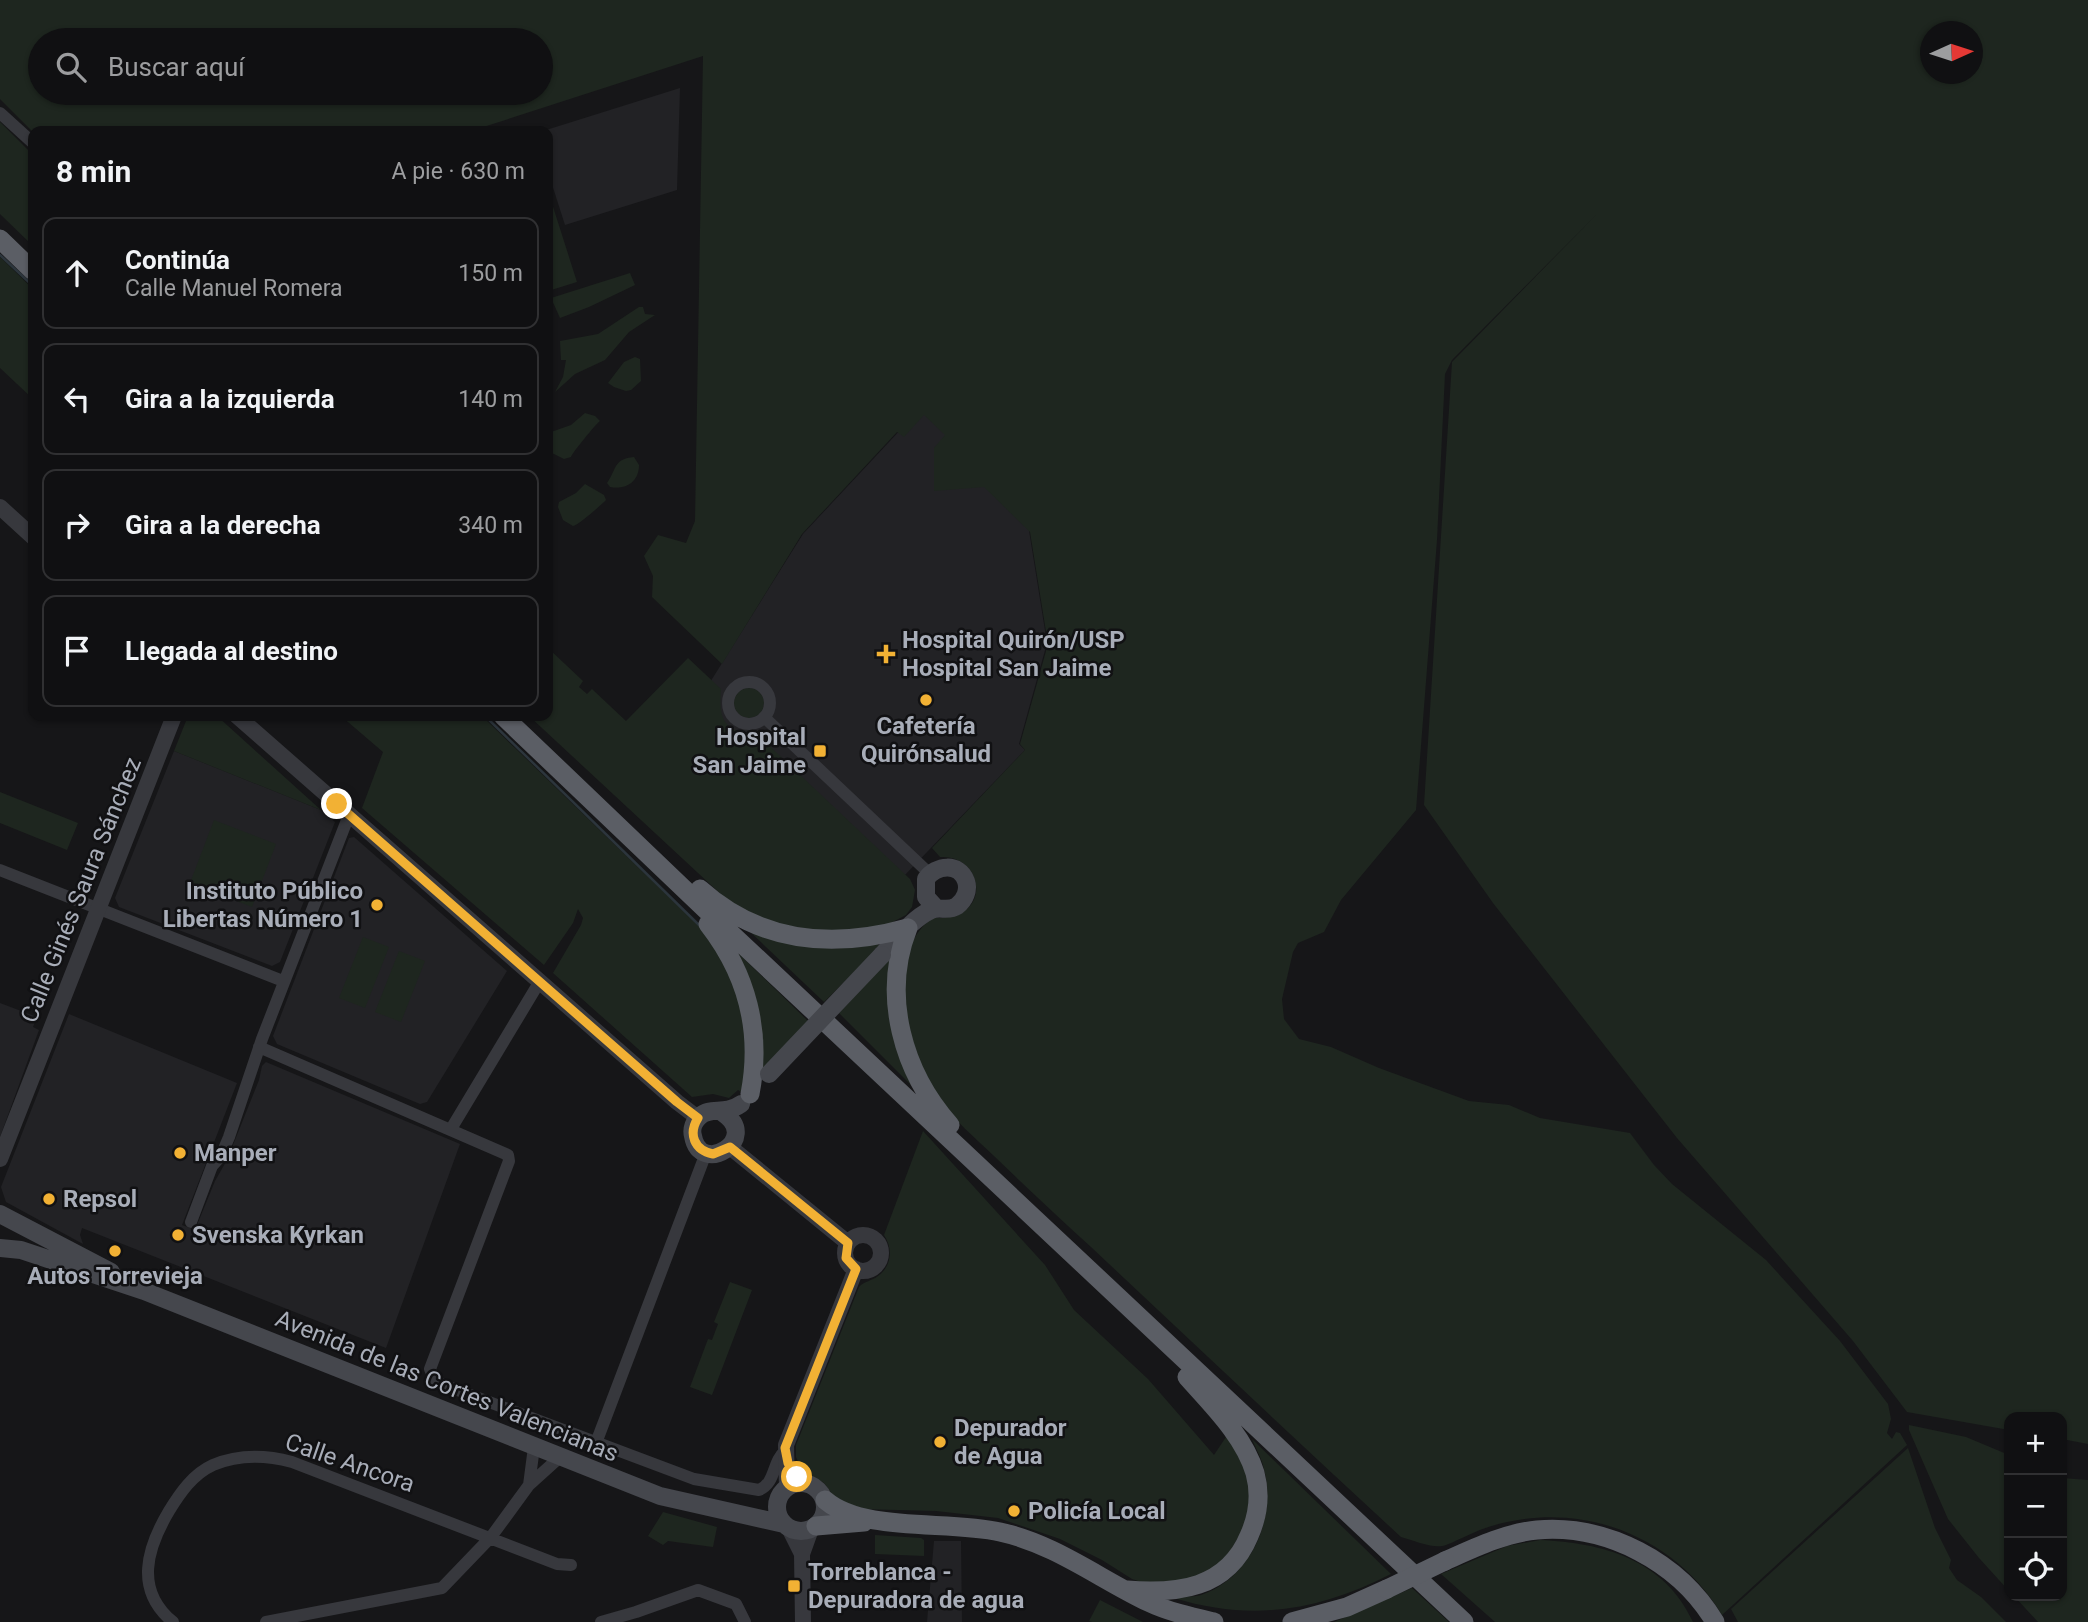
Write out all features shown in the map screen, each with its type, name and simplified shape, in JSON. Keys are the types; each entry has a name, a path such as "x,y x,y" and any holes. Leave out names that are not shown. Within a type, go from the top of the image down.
{"highway":[{"path":"0,240 28,266"},
{"path":"508,721 706,921 723,943 737,970 750,1006 754,1074 745,1099"},
{"path":"508,721 1464,1622"},
{"path":"509,721 712,900 767,930 797,937 839,941 873,937 923,912"},
{"path":"923,912 900,961 896,997 900,1035 915,1074 928,1097 945,1118 1024,1199 1048,1231"},
{"path":"1126,1590 1186,1589 1222,1573 1246,1544 1257,1516 1258,1501 1255,1472 1240,1442 1215,1409 1148,1335 1131,1309"},
{"path":"825,1500 844,1513 872,1520 966,1526 1017,1536 1058,1552 1149,1602 1214,1622"},
{"path":"814,1528 872,1520"},
{"path":"1292,1622 1348,1607 1445,1561 1507,1536 1535,1530 1593,1534 1651,1558 1673,1573 1703,1604 1715,1622"},
{"path":"1673,1573 1703,1622"},
{"path":"1434,1594 1452,1604 1474,1622"},
{"path":"1149,1602 1174,1622"}],"main road":[{"path":"728,1117 923,912 925,885 930,874 940,867 953,868 963,876 967,887 964,899 954,908 923,912"},
{"path":"709,1111 728,1117 735,1135 730,1147 719,1153 706,1153 693,1138 692,1131 698,1118 709,1111"},
{"path":"0,1214 0,1237"},
{"name":"Avenida de las Cortes Valencianas","path":"0,1214 73,1250 144,1291"},
{"name":"Avenida de las Cortes Valencianas","path":"0,1248 21,1250 144,1291 660,1496 737,1512 787,1526"},
{"path":"814,1486 825,1500 825,1511 814,1528 800,1531 787,1526 777,1508 784,1488 814,1486"},
{"name":"Avenida de las Cortes Valencianas","path":"737,1512 761,1507 784,1488"}],"street":[{"path":"0,113 28,139"},
{"path":"2,513 28,533"},
{"path":"764,717 930,874"},
{"name":"Calle Ginés Saura Sánchez","path":"0,1159 172,721"},
{"path":"243,721 698,1118"},
{"path":"191,1222 212,1166 229,1136 283,981 349,815"},
{"path":"0,870 283,981"},
{"path":"451,1129 540,981"},
{"path":"259,1047 506,1153 509,1159 430,1368 436,1382 596,1443 694,1479 755,1490 784,1488 786,1457 856,1269"},
{"path":"730,1147 848,1243"},
{"path":"596,1443 706,1153"},
{"path":"856,1236 872,1237 879,1246 880,1257 873,1267 856,1269 846,1258 848,1243 856,1236"},
{"path":"529,1485 534,1447"},
{"name":"Calle Ancora","path":"173,1622 163,1614 150,1591 147,1570 151,1546 185,1487 211,1466 225,1461 260,1456 292,1462 562,1566 571,1565"},
{"path":"266,1622 442,1588 491,1537 529,1485 560,1457"},
{"path":"787,1526 802,1554"},
{"path":"800,1621 802,1554 814,1528"},
{"path":"601,1622 637,1617 694,1590 702,1590 736,1604 745,1622"}],"shaded area":[{"path":"0,0 2088,0 2088,1444 2067,1440 2067,1412 2004,1412 2004,1429 1907,1412 1853,1341 1677,1138 1493,903 1424,805 1452,362 1597,214 1452,360 1445,374 1437,540 1416,810 1341,900 1324,932 1298,943 1293,952 1282,999 1284,1019 1299,1039 1331,1047 1469,1101 1509,1105 1540,1118 1630,1133 1672,1184 1766,1260 1840,1341 1888,1404 1891,1419 1887,1433 1892,1439 1896,1432 1900,1433 1907,1445 1722,1615 1704,1589 1682,1567 1657,1548 1630,1534 1601,1524 1570,1518 1507,1522 1438,1546 1401,1537 1030,1191 965,1129 939,1099 918,1058 910,1032 905,979 908,954 917,934 933,918 953,916 966,909 974,899 976,888 973,876 966,866 955,859 940,857 932,848 1025,750 1020,744 1048,644 1030,532 984,487 934,491 934,448 945,435 924,415 904,437 897,432 802,534 722,664 652,597 653,576 644,556 658,535 686,543 695,521 703,56 553,104 553,28 28,28 28,105 551,105 486,126 28,126 0,99"},
{"path":"680,88 677,190 565,225 553,188 553,128"},
{"path":"0,122 28,150 28,241 0,214"},
{"path":"553,207 577,282 553,289"},
{"path":"0,257 28,284 28,394 0,368"},
{"path":"630,273 635,285 560,318 553,297"},
{"path":"643,307 645,314 655,315 629,332 605,360 575,374 555,392 563,377 566,360 561,360 560,341 598,334"},
{"path":"635,357 640,359 641,381 626,391 608,383 624,362"},
{"name":"Hospital Quirón/USP Hospital San Jaime","path":"934,394 1011,418 1047,643 1019,744 1025,750 904,876 670,746 803,534"},
{"path":"585,413 600,421 571,457 564,459 553,454 553,431 571,425"},
{"path":"634,457 639,465 634,480 626,486 610,487 607,483 619,462"},
{"path":"585,484 604,495 606,500 573,526 563,520 559,502 576,493"},
{"path":"553,653 583,681 579,687 587,694 592,689 626,721 688,658 721,689 724,721 733,729 759,736 910,879 915,890 912,907 906,915 887,925 831,933 768,922 726,899 534,721 553,721"},
{"path":"749,688 755,689 763,697 763,709 755,717 749,718 743,717 735,709 734,703 735,697 743,689"},
{"path":"186,721 223,721 321,810 174,751"},
{"path":"347,721 487,721 708,935 717,948 731,978 744,1028 747,1060 741,1092 738,1090 729,1098 713,1094 692,1097 553,973 581,925 583,918 578,909 573,923 544,965 362,808 383,752"},
{"path":"174,751 321,810 335,822 280,962 272,966 119,907 115,898"},
{"path":"0,792 78,823 67,850 0,823"},
{"path":"214,820 276,844 252,907 190,883"},
{"name":"Instituto Público Libertas Número 1","path":"354,837 507,971 427,1102 420,1104 277,1044 273,1036 349,838"},
{"path":"746,928 811,946 880,946 824,1002"},
{"path":"363,937 389,947 365,1008 339,998"},
{"path":"399,951 425,961 401,1022 375,1012"},
{"path":"737,952 808,1021 764,1069 761,1066"},
{"path":"895,953 916,1090 839,1013"},
{"path":"0,1003 37,1017 33,1027 39,1030 0,1137"},
{"path":"69,1014 237,1083 182,1225 195,1230 215,1181 227,1160 262,1066 266,1062 460,1144 386,1348 82,1228 80,1235 83,1244 6,1202 1,1187"},
{"path":"923,1131 1045,1265 1074,1310 1148,1379 1214,1455 1228,1434 1250,1480 1252,1514 1220,1568 1193,1581 1147,1584 1132,1579 1060,1539 998,1518 936,1511 859,1509 835,1498 824,1483 802,1470 796,1457 796,1445 859,1287 878,1276 886,1267 890,1251 884,1235"},
{"path":"730,1282 752,1290 712,1395 690,1387 708,1339 712,1340 718,1324 714,1322"},
{"path":"1909,1425 1966,1437 2004,1453 2004,1586 1948,1519"},
{"path":"1252,1439 1391,1574 1337,1597 1284,1609 1231,1610 1174,1598 1201,1595 1219,1587 1234,1575 1256,1544 1267,1507 1267,1488 1263,1465"},
{"path":"1908,1448 1935,1528 1951,1560 1949,1568 1957,1580 1981,1597 2006,1622 1738,1622 1731,1609"},
{"path":"2067,1478 2088,1480 2088,1622 2038,1622 2019,1601 2067,1601"},
{"path":"663,1512 717,1527 713,1547 668,1541 663,1545 648,1536"},
{"path":"875,1535 921,1538 924,1540 924,1556 875,1554"},
{"path":"1540,1540 1586,1545 1629,1558 1666,1583 1693,1622 1495,1622 1441,1574 1507,1546"},
{"path":"934,1541 961,1541 962,1622 927,1622"},
{"path":"1412,1588 1449,1622 1334,1622"},
{"path":"1100,1600 1143,1622 1089,1621"}],"waterway":[{"path":"0,255 28,281"},
{"path":"490,721 700,926"}],"place":[{"name":"Hospital Quirón/USP Hospital San Jaime","path":"886,654"},
{"name":"Cafetería Quirónsalud","path":"926,700"},
{"name":"Hospital San Jaime","path":"820,751"},
{"name":"Instituto Público Libertas Número 1","path":"377,905"},
{"name":"Manper","path":"180,1153"},
{"name":"Repsol","path":"49,1199"},
{"name":"Svenska Kyrkan","path":"178,1235"},
{"name":"Autos Torrevieja","path":"115,1251"},
{"name":"Depurador de Agua","path":"940,1442"},
{"name":"Policía Local","path":"1014,1511"},
{"name":"Torreblanca - Depuradora de agua","path":"794,1586"}],"route":[{"path":"337,804 698,1118 692,1131 701,1150 713,1154 730,1147 848,1243 845,1248 846,1258 856,1269 785,1448 788,1463 797,1477"}]}
